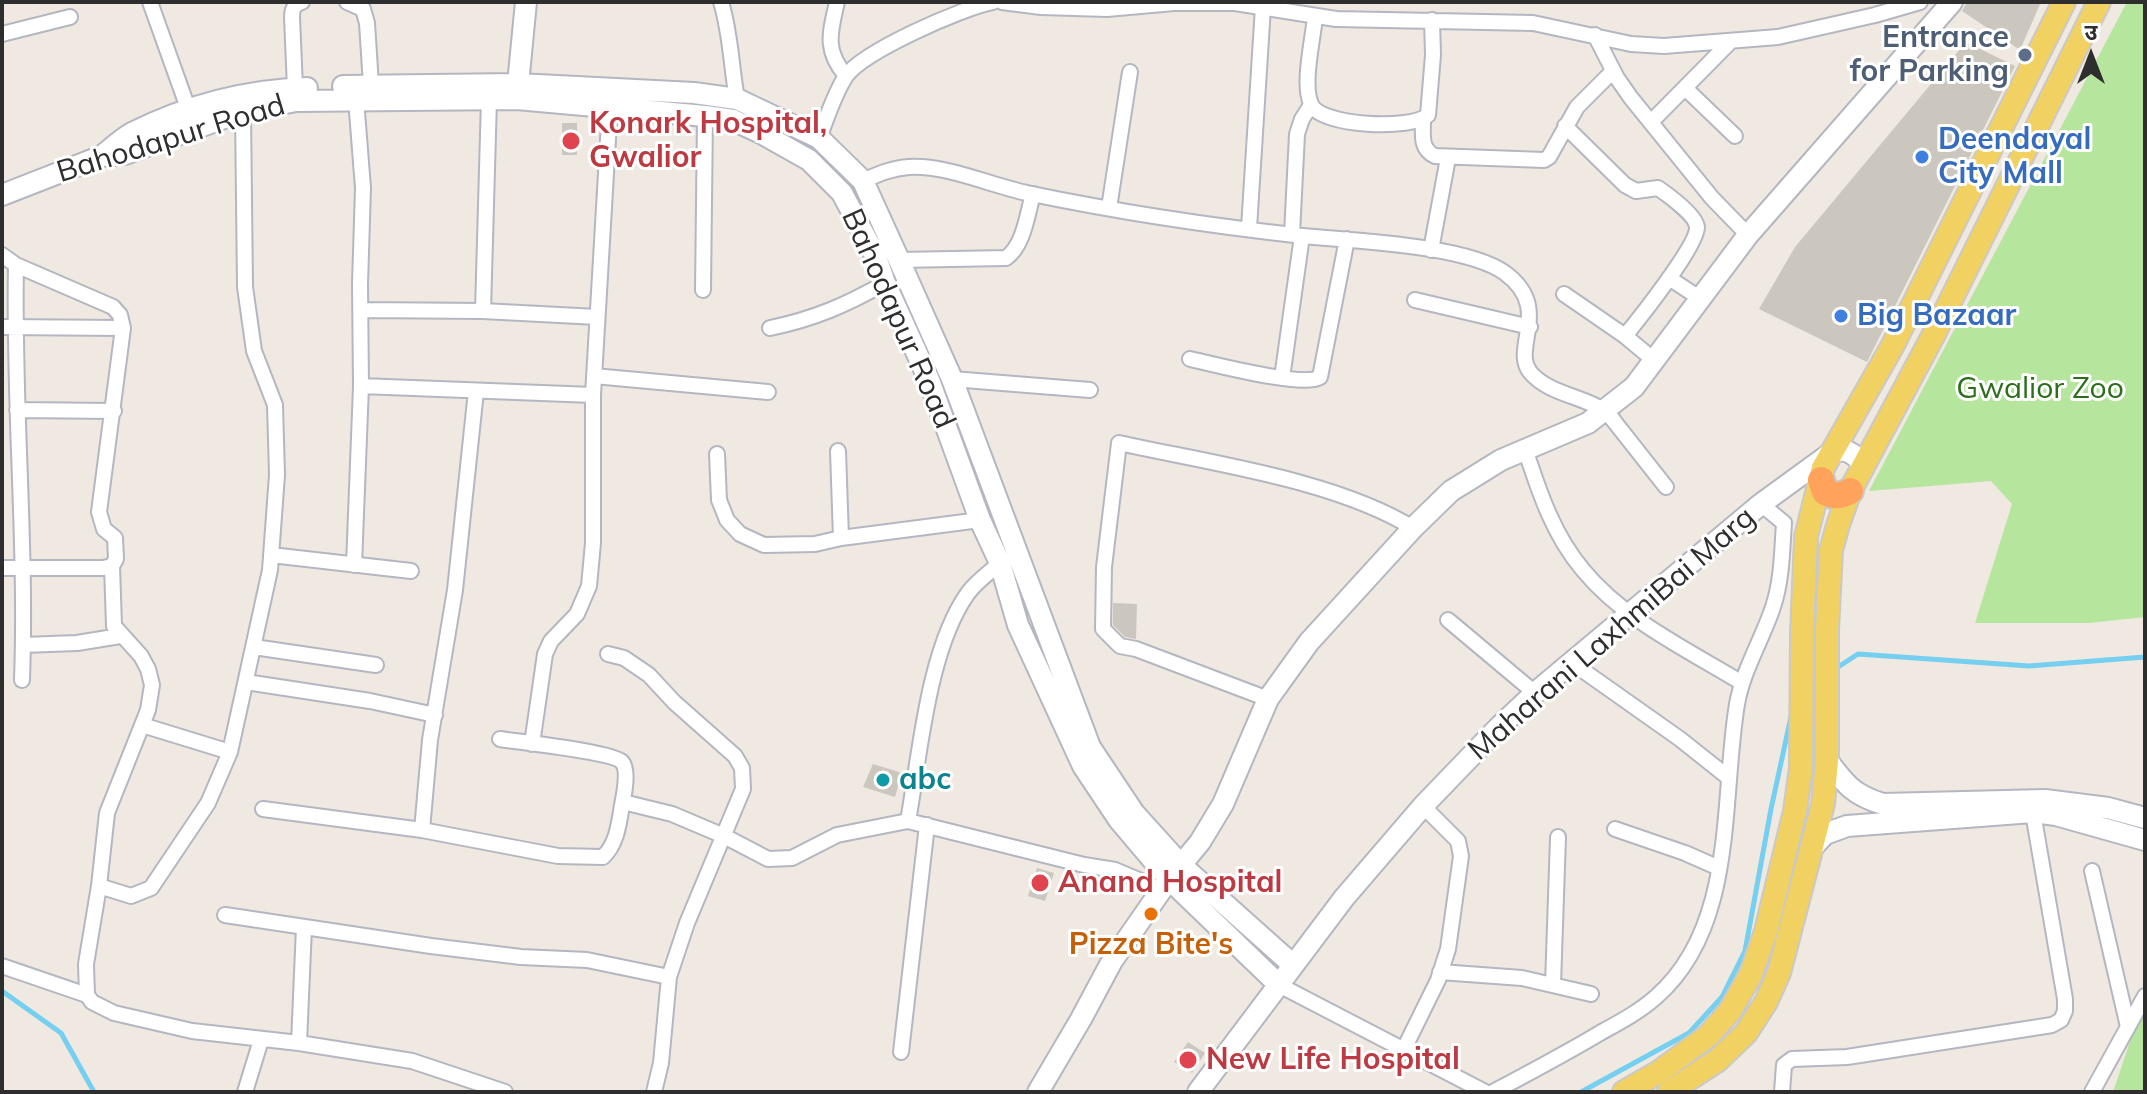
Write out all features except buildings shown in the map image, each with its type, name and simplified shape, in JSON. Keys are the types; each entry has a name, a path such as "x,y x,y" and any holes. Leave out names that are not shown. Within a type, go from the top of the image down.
{"highway":[{"path":"1821,480 1825,492 1833,496 1842,496 1856,481"}],"main road":[{"path":"518,84 526,2"},
{"path":"1038,1092 1112,961 1170,878 1200,842 1223,804 1268,699 1309,642 1451,491 1479,472 1525,449 1575,431 1605,412 1634,387 1748,235 1952,2"},
{"name":"Maharani LaxhmiBai Marg","path":"1624,1092 1659,1072 1708,1036 1730,1011 1751,974 1766,931 1795,811 1801,768 1806,537 1821,480 1831,453 1893,345 2064,2"},
{"path":"1669,1092 1718,1060 1746,1033 1766,1002 1779,973 1810,850 1824,829 1831,550 1856,481 1934,334 2099,2"},
{"path":"102,156 130,134 189,111 242,93 295,88 364,92 518,84 694,93 737,99 819,138 863,181 952,379 1090,747 1134,813 1170,878 1293,965"},
{"name":"Bahodapur Road","path":"2,195 102,156 125,154 243,111 364,92 610,105 733,120 809,160 842,193 876,257 929,380 980,520 1000,563 1018,625 1083,766 1119,820 1170,878 1279,985"},
{"path":"2,175 26,185"},
{"path":"1831,453 1839,450 1851,452 1860,460 1856,481"},
{"name":"Maharani LaxhmiBai Marg","path":"1198,1092 1344,898 1423,806 1535,693 1761,504 1831,453"},
{"path":"1827,760 1849,789 1883,804 2108,808 2145,818"},
{"path":"1795,811 1808,824 1824,829 2032,806 2145,840"}],"street":[{"path":"150,2 189,111"},
{"path":"295,88 292,9 302,2"},
{"path":"347,2 363,9 367,23 361,386 354,565"},
{"path":"721,2 732,41 737,99"},
{"path":"837,2 831,28 831,55 846,76"},
{"path":"819,138 846,76 861,60 904,37 977,5 993,2"},
{"path":"1002,2 1107,9 1214,3 1263,7 1315,17 1533,23 1646,46 1778,37 1920,2"},
{"path":"1249,228 1263,7"},
{"path":"2,34 70,17"},
{"path":"1315,17 1308,90 1311,105 1318,113 1332,120 1367,123 1423,120 1428,115 1431,103 1432,20"},
{"path":"1595,35 1631,98 1712,198 1748,235"},
{"path":"1652,121 1731,41"},
{"path":"1423,120 1423,146 1426,152 1448,158 1544,160 1549,157 1565,126 1591,91 1613,71"},
{"path":"1109,208 1130,72"},
{"path":"1685,88 1735,136"},
{"path":"483,311 489,99"},
{"path":"532,744 545,654 551,641 577,614 589,586 593,543 593,395 610,105"},
{"path":"1282,378 1297,235 1297,134 1311,105"},
{"path":"99,886 131,896 151,888 208,803 230,752 254,647 271,555 277,475 275,405 254,351 245,287 243,111"},
{"path":"703,290 705,116"},
{"path":"1565,126 1625,185 1636,191 1658,188 1695,220 1696,233 1669,278 1625,336"},
{"path":"1431,250 1448,158"},
{"path":"863,181 887,170 910,167 940,170 1033,194 1109,208 1297,235 1431,250 1485,263 1503,271 1516,282 1527,300 1530,327 1525,362 1529,371 1539,380 1605,412 1666,487"},
{"path":"899,260 1006,258 1013,253 1020,239 1033,194"},
{"path":"1190,359 1308,382 1320,377 1347,239"},
{"path":"2,255 16,265 113,307 120,315 123,328 99,512 104,529 115,538 117,548 112,566 114,626 141,656 152,685 148,710 107,813 86,964 87,995 92,1002 114,1013 192,1031 299,1043 412,1061 505,1092"},
{"path":"16,265 8,327 17,410 22,680"},
{"path":"1669,278 1701,299"},
{"path":"770,328 807,320 843,306 885,283"},
{"path":"1564,294 1655,361"},
{"path":"1415,300 1530,327"},
{"path":"361,310 483,311 597,317"},
{"path":"8,327 123,328"},
{"path":"594,376 768,392"},
{"path":"952,379 1090,390"},
{"path":"361,386 593,395"},
{"path":"422,830 427,765 455,590 476,391"},
{"path":"17,410 114,411"},
{"path":"1268,699 1187,667 1120,646 1103,629 1104,567 1119,443 1324,491 1391,515 1413,528"},
{"path":"1525,449 1550,517 1583,570 1629,614 1742,683"},
{"path":"838,451 841,538"},
{"path":"717,454 719,500 727,520 740,534 764,545 815,544 980,520"},
{"path":"1493,1092 1635,1013 1676,977 1695,949 1709,913 1719,868 1736,711 1742,683 1774,604 1781,569 1784,523 1761,504"},
{"path":"271,555 411,571"},
{"path":"908,821 933,684 945,641 967,595 1000,563"},
{"path":"2,568 112,566"},
{"path":"1448,620 1535,693"},
{"path":"23,645 77,643 120,636"},
{"path":"254,647 376,665"},
{"path":"608,654 624,658 649,675 674,702 735,756 742,768 743,789 687,923 669,977 661,1063 654,1092"},
{"path":"1571,662 1680,739 1729,778"},
{"path":"246,682 370,701 435,715"},
{"path":"142,725 230,752"},
{"path":"263,809 328,815 546,854 603,857 615,839 623,802 625,769 622,762 613,757 500,739"},
{"path":"623,802 672,814 768,859 792,858 837,835 908,821 1084,865 1170,878"},
{"path":"1403,1051 1448,949 1461,856 1458,841 1423,806"},
{"path":"1782,1092 1784,1065 1792,1059 1847,1057 2052,1025 2061,1020 2065,999 2032,806"},
{"path":"901,1052 927,825"},
{"path":"1615,829 1719,868"},
{"path":"1553,985 1558,837"},
{"path":"2092,871 2128,1027"},
{"path":"225,915 457,949 533,958 587,960 669,977"},
{"path":"299,1043 304,927"},
{"path":"2,966 87,995"},
{"path":"1440,972 1522,978 1591,994"},
{"path":"1279,985 1485,1092"},
{"path":"2076,1092 2093,1090 2145,996"},
{"path":"245,1092 261,1040"}],"green space":[{"name":"Gwalior Zoo","path":"2127,2 2145,2 2145,617 2089,623 1975,623 2012,504 1991,481 1869,491"},
{"path":"2145,997 2145,1092 2113,1092"}],"waterway":[{"path":"1832,671 1858,654 2029,666 2145,657"},
{"path":"1581,1092 1689,1033 1722,997 1745,951 1792,712"},
{"path":"2,991 61,1033 94,1092"}],"place":[{"name":"Entrance for Parking","path":"2025,55"},
{"name":"Konark Hospital, Gwalior","path":"571,141"},
{"name":"Deendayal City Mall","path":"1922,157"},
{"name":"Big Bazaar","path":"1841,316"},
{"name":"abc","path":"883,780"},
{"name":"Anand Hospital","path":"1040,883"},
{"name":"Pizza Bite's","path":"1151,914"},
{"name":"New Life Hospital","path":"1188,1060"}]}
